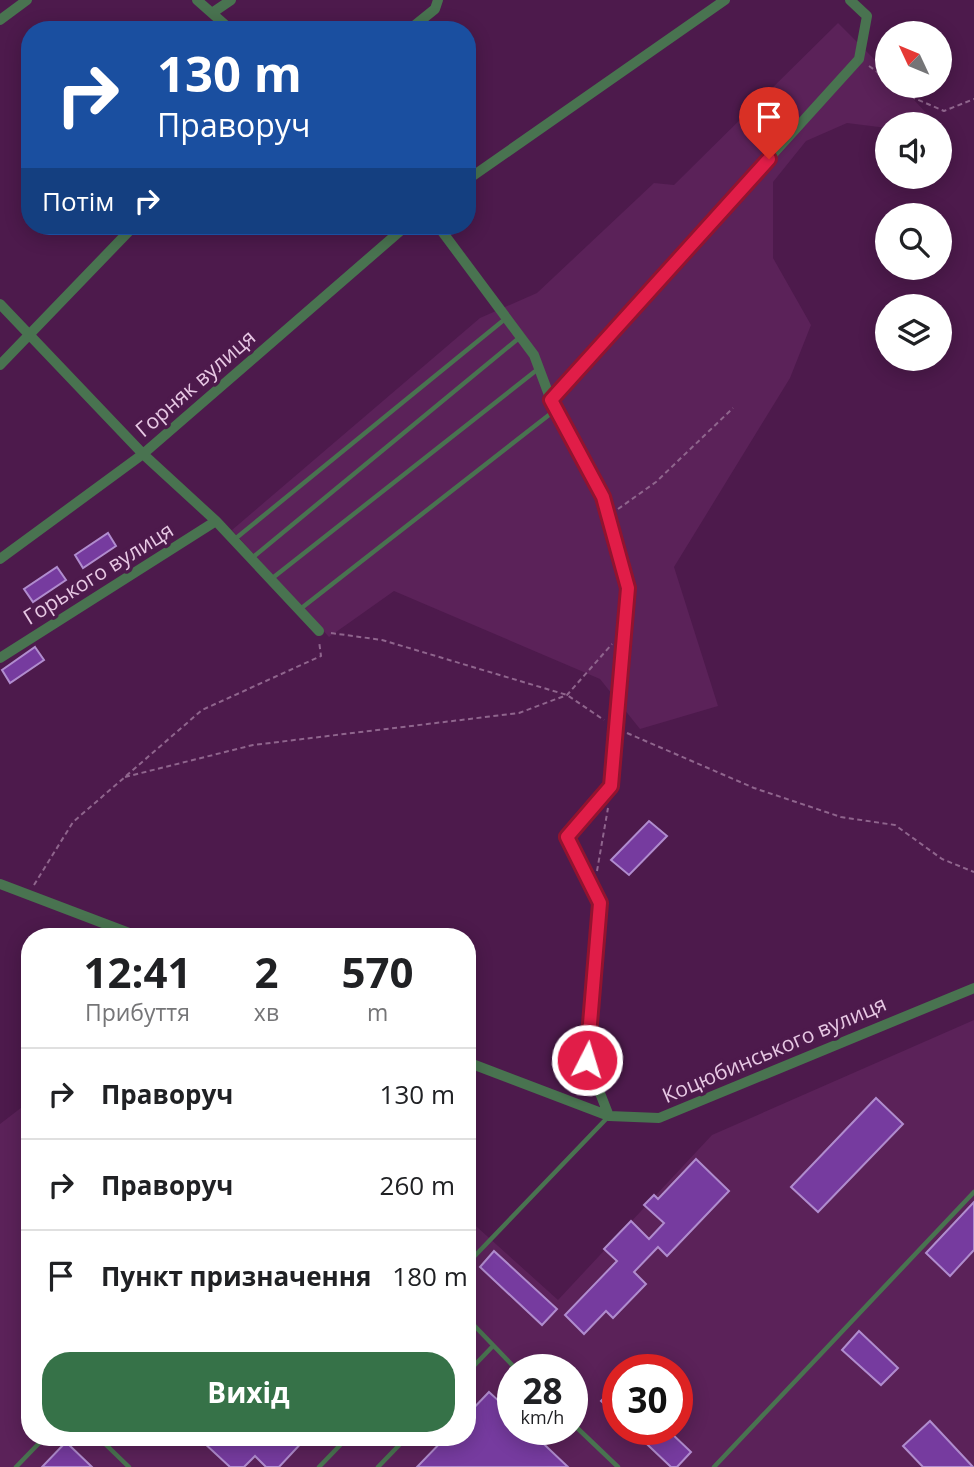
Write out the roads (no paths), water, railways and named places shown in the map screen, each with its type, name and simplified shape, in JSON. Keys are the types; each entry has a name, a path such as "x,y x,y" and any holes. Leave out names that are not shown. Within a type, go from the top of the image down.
{"street":[{"path":"0,20 27,0"},
{"path":"197,0 221,21"},
{"path":"212,13 231,0"},
{"path":"419,21 436,5 428,0"},
{"path":"476,174 725,0"},
{"path":"551,400 859,59 867,16 850,0"},
{"path":"0,365 125,235"},
{"name":"Горняк вулиця","path":"0,559 143,454 396,235"},
{"path":"445,235 534,355 555,411 603,497 628,588 611,786 567,837 600,903 587,1060 609,1116"},
{"path":"0,304 143,454 252,558 318,631"},
{"name":"Горького вулиця","path":"0,658 216,521"},
{"path":"0,884 115,928"},
{"name":"Коцюбинського вулиця","path":"476,1065 609,1116 659,1118 974,988"}],"lane":[{"path":"234,540 505,318"},
{"path":"252,558 520,337"},
{"path":"270,580 539,368"},
{"path":"298,610 555,411"},
{"path":"476,1255 609,1116"},
{"path":"714,1467 974,1192"},
{"path":"476,1328 500,1354"},
{"path":"476,1364 492,1347"},
{"path":"588,1438 618,1467"},
{"path":"16,1467 36,1446"},
{"path":"108,1446 130,1467"},
{"path":"319,1467 339,1446"},
{"path":"378,1467 398,1446"}]}
